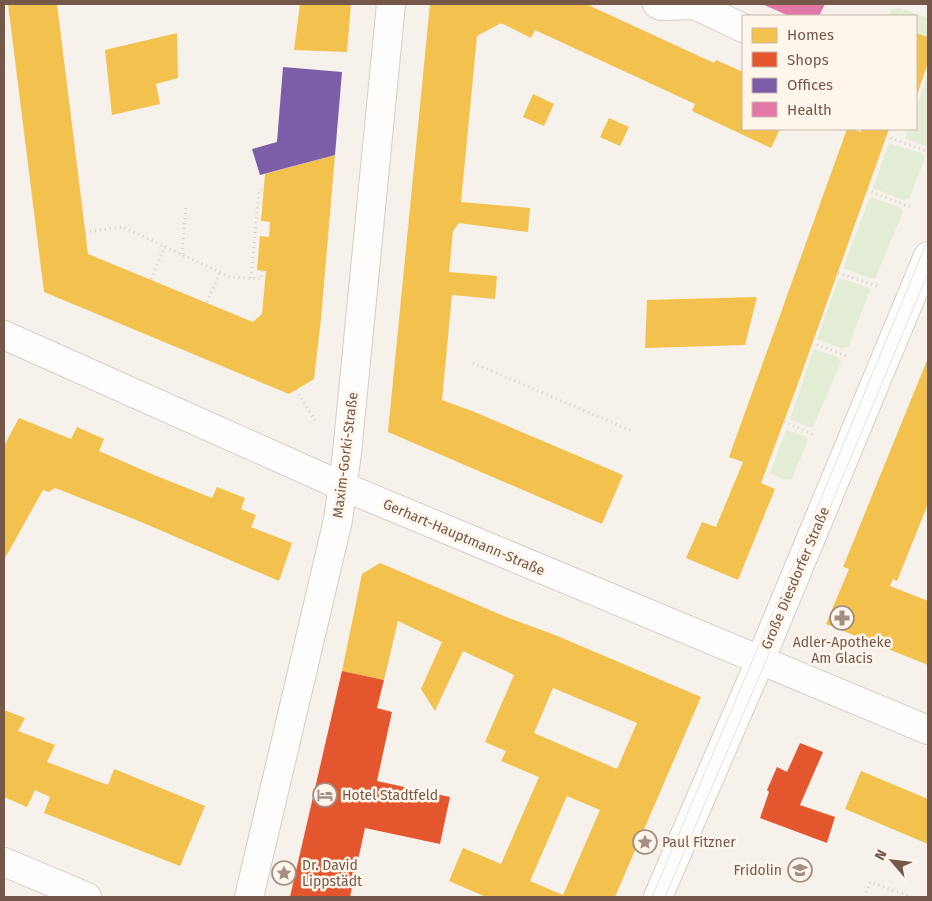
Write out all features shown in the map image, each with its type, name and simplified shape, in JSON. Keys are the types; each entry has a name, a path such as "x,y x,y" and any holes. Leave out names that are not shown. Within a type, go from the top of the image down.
{"street":[{"name":"Maxim-Gorki-Straße","path":"249,897 338,520 348,443 390,4"},
{"path":"657,4 661,6 695,5 742,28"},
{"name":"Große Diesdorfer Straße","path":"658,897 760,661 928,256"},
{"name":"Gerhart-Hauptmann-Straße","path":"4,335 342,486 928,730"},
{"path":"4,862 87,897"}],"path":[{"path":"886,136 928,152"},
{"path":"251,278 259,190 263,190"},
{"path":"867,190 910,207"},
{"path":"182,254 186,206"},
{"path":"85,232 123,227 230,277 261,279 262,271"},
{"path":"151,279 164,246"},
{"path":"207,302 220,272"},
{"path":"838,272 877,286"},
{"path":"812,343 847,356"},
{"path":"473,363 632,431"},
{"path":"296,390 315,420"},
{"path":"784,422 814,435"},
{"path":"864,897 870,882 912,897"}],"green space":[{"path":"899,8 928,18 928,37 917,32 917,15 887,15 892,10"},
{"path":"928,73 928,146 905,139 908,130 917,130 917,105"},
{"path":"889,143 921,153 925,158 909,199 903,200 873,188"},
{"path":"870,197 899,207 903,212 875,278 843,268"},
{"path":"839,278 867,287 870,290 848,347 841,348 817,339"},
{"path":"814,349 837,357 841,362 813,427 808,427 790,419"},
{"path":"786,430 804,436 808,440 792,479 785,480 770,473"}],"building: Homes":[{"path":"8,4 57,4 88,254 253,322 262,314 266,271 257,270 260,236 269,237 270,222 261,221 265,174 335,155 314,379 289,394 44,292"},
{"path":"300,4 351,4 347,52 294,50"},
{"path":"430,4 586,4 714,63 716,60 742,72 742,130 780,130 771,148 692,111 695,104 535,30 531,38 501,23 477,36 461,202 530,208 528,232 459,223 453,231 449,272 497,276 495,299 452,295 442,400 623,475 602,524 388,432"},
{"path":"177,33 178,78 156,84 160,104 112,115 105,50"},
{"path":"917,33 928,37 928,63 917,95"},
{"path":"533,94 554,104 544,126 523,117"},
{"path":"609,118 629,127 620,146 600,137"},
{"path":"847,130 861,132 862,130 889,130 761,483 775,489 738,580 686,558 702,522 716,527 743,462 729,457"},
{"path":"757,297 745,345 645,348 647,300"},
{"path":"928,358 928,504 897,581 893,579 890,586 928,601 928,665 826,624 849,569 843,567"},
{"path":"19,418 71,439 77,427 104,439 99,451 212,498 217,487 245,498 241,509 256,515 251,527 292,543 279,581 134,519 55,488 49,492 43,490 4,560 4,446"},
{"path":"380,563 701,697 615,897 486,897 449,881 463,848 501,864 539,777 501,761 506,751 485,742 514,675 463,651 435,711 421,689 442,642 398,621 384,680 342,671 362,574","holes":["553,688 637,723 617,769 534,733","567,796 600,810 563,895 530,881"]},
{"path":"4,710 25,718 18,731 55,745 47,762 108,785 114,769 205,806 180,866 44,813 50,797 35,790 27,807 4,797"},
{"path":"861,771 928,799 928,844 845,809"}],"building: Shops":[{"path":"342,671 384,680 377,708 392,712 377,781 450,797 440,844 365,828 350,897 290,897"},
{"path":"800,743 823,752 800,805 835,817 827,843 760,818 769,792 767,790 777,767 787,772"}],"building: Offices":[{"path":"283,67 342,72 335,155 260,175 252,149 277,142"}],"building: Health":[{"path":"762,4 825,4 820,15 787,15"}],"tram line":[{"path":"652,897 810,525 928,239"},
{"path":"665,897 928,273"}],"place":[{"name":"Adler-Apotheke Am Glacis","path":"842,618"},
{"name":"Hotel Stadtfeld","path":"325,795"},
{"name":"Paul Fitzner","path":"645,842"},
{"name":"Fridolin","path":"800,870"},
{"name":"Dr. David Lippstädt","path":"284,873"}]}
